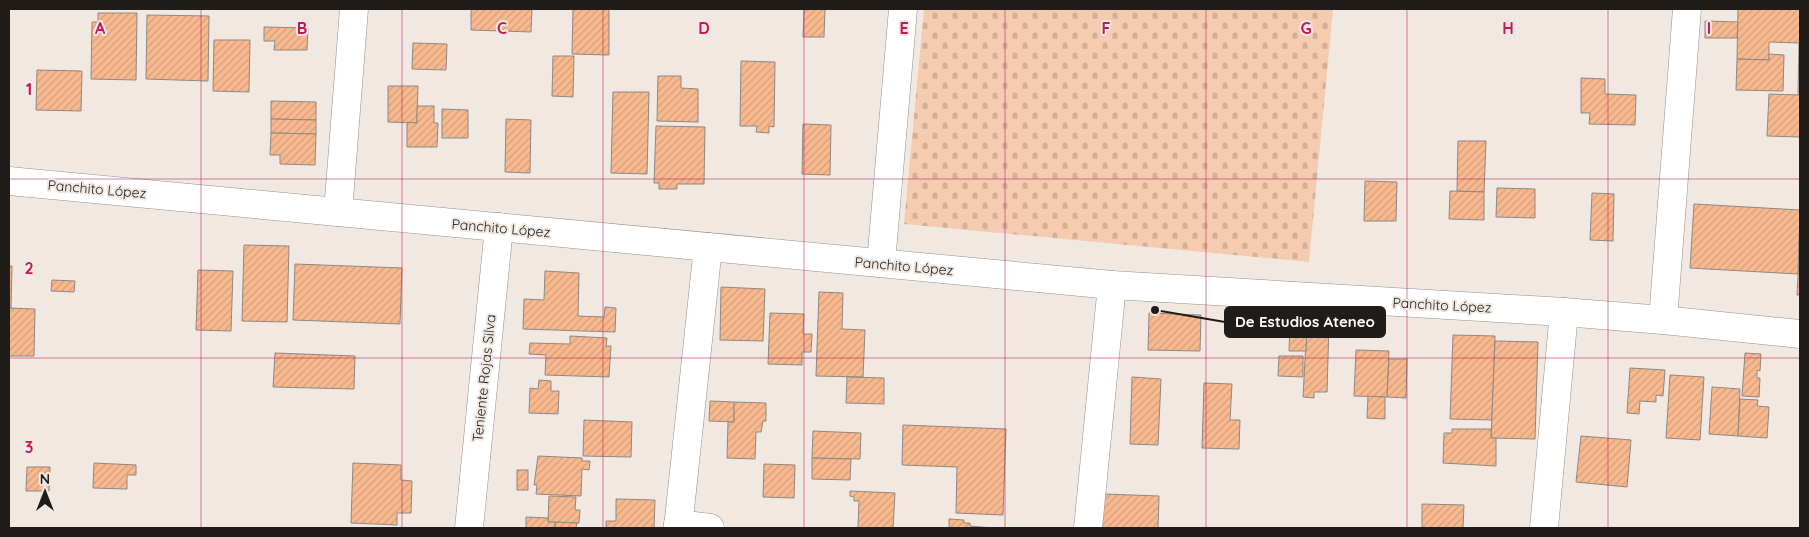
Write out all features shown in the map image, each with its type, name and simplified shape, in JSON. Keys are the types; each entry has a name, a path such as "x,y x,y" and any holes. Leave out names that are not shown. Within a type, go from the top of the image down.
{"street":[{"path":"338,212 354,9"},
{"path":"881,264 903,9"},
{"path":"1663,320 1687,9"},
{"name":"Panchito López","path":"9,181 1112,285 1564,312 1800,334"},
{"name":"Teniente Rojas Silva","path":"469,528 499,227"},
{"path":"708,247 678,526 710,528"},
{"path":"1088,528 1112,285"},
{"path":"1544,528 1564,312"}],"green space":[{"path":"924,9 1333,9 1309,262 904,224"}],"building":[{"path":"471,9 532,9 531,32 471,30"},
{"path":"573,9 609,9 609,55 572,54"},
{"path":"804,9 825,9 824,37 803,37"},
{"path":"1738,9 1800,9 1800,43 1769,42 1769,60 1737,59"},
{"path":"98,13 137,13 136,80 91,79 92,22 98,22"},
{"path":"147,15 209,16 208,81 146,79"},
{"path":"1705,21 1738,22 1737,38 1705,38"},
{"path":"264,27 308,28 307,50 274,50 275,41 264,41"},
{"path":"214,40 250,40 249,92 213,91"},
{"path":"413,43 447,44 446,70 412,69"},
{"path":"1799,43 1800,95 1798,95"},
{"path":"1769,54 1784,55 1783,91 1736,90 1737,59 1769,60"},
{"path":"553,56 574,56 573,97 552,96"},
{"path":"741,61 775,62 774,127 769,126 769,133 756,132 757,126 740,126"},
{"path":"37,70 82,71 81,111 36,110"},
{"path":"658,76 681,76 681,88 698,89 698,122 657,121"},
{"path":"1581,78 1605,79 1605,94 1636,95 1635,125 1589,124 1590,113 1581,113"},
{"path":"388,86 418,86 417,123 388,122"},
{"path":"613,92 649,92 647,174 611,173"},
{"path":"1769,94 1800,95 1800,137 1767,136"},
{"path":"271,101 316,102 316,120 271,119"},
{"path":"417,106 434,106 434,123 438,123 437,147 407,147 407,122 417,123"},
{"path":"442,109 468,110 468,138 442,138"},
{"path":"271,119 316,120 316,134 271,133"},
{"path":"506,119 531,120 530,173 505,172"},
{"path":"803,124 831,125 830,175 802,174"},
{"path":"656,126 705,127 704,184 677,184 677,189 659,189 659,183 654,183"},
{"path":"271,133 316,134 315,165 280,164 280,155 270,155"},
{"path":"1458,141 1486,141 1484,192 1457,191"},
{"path":"1365,181 1397,182 1396,221 1364,221"},
{"path":"1497,188 1535,189 1535,218 1496,217"},
{"path":"1450,191 1484,192 1484,220 1449,219"},
{"path":"1592,193 1614,194 1613,241 1590,240"},
{"path":"1694,204 1800,210 1798,274 1690,268"},
{"path":"1800,240 1800,295 1797,295"},
{"path":"244,245 289,246 287,322 242,321"},
{"path":"295,264 402,268 400,324 293,320"},
{"path":"9,266 12,266 11,308 9,308"},
{"path":"198,270 233,271 231,331 196,330"},
{"path":"545,271 579,273 578,316 604,317 605,307 616,308 615,332 523,329 524,299 544,300"},
{"path":"52,280 75,281 74,292 51,291"},
{"path":"721,287 765,289 763,341 720,340"},
{"path":"819,292 843,293 842,329 865,330 863,377 816,376"},
{"path":"9,308 35,309 34,356 9,356"},
{"path":"770,313 804,314 803,334 812,334 811,352 802,352 802,365 768,364"},
{"path":"1149,313 1201,315 1200,351 1148,350"},
{"path":"1307,323 1329,324 1327,392 1314,392 1314,398 1303,397"},
{"path":"1290,324 1307,325 1306,351 1289,351"},
{"path":"1453,335 1495,336 1492,420 1450,419"},
{"path":"570,336 607,338 606,346 611,346 609,377 545,375 546,355 529,354 530,343 570,344"},
{"path":"1495,341 1538,342 1535,439 1491,438"},
{"path":"1356,350 1389,351 1387,397 1354,396"},
{"path":"275,353 355,356 354,389 273,387"},
{"path":"1745,353 1761,354 1760,371 1757,370 1757,378 1760,378 1759,397 1742,396"},
{"path":"1279,356 1303,356 1303,377 1278,376"},
{"path":"1389,359 1407,359 1406,398 1387,397"},
{"path":"1630,368 1665,370 1663,396 1656,395 1656,402 1640,401 1639,414 1627,413"},
{"path":"1670,375 1704,377 1700,440 1666,438"},
{"path":"847,377 884,378 884,404 846,403"},
{"path":"1132,377 1161,379 1158,445 1130,444"},
{"path":"539,380 551,381 551,391 559,391 558,414 529,413 530,388 538,389"},
{"path":"1204,383 1232,384 1230,420 1240,420 1239,449 1202,448"},
{"path":"1712,387 1740,389 1738,436 1709,434"},
{"path":"1368,396 1385,397 1385,419 1367,418"},
{"path":"1740,399 1758,400 1757,406 1769,407 1767,438 1738,436"},
{"path":"710,401 734,402 734,422 709,421"},
{"path":"734,402 766,403 766,421 763,421 761,432 756,432 755,459 727,458 728,422 734,422"},
{"path":"584,420 632,422 631,457 583,456"},
{"path":"903,425 1006,429 1003,515 956,513 957,467 902,465"},
{"path":"1452,429 1491,429 1491,438 1496,438 1496,466 1443,463 1444,433 1452,433"},
{"path":"813,431 861,433 860,459 812,458"},
{"path":"1581,436 1631,440 1627,487 1576,482"},
{"path":"538,456 582,458 582,461 590,461 589,470 582,469 581,496 536,494 537,485 534,485"},
{"path":"812,458 851,459 850,480 812,479"},
{"path":"94,463 136,465 136,475 127,475 127,489 93,488"},
{"path":"353,463 401,465 401,480 412,481 411,513 397,513 397,525 351,523"},
{"path":"764,464 795,465 794,498 763,497"},
{"path":"27,467 50,467 49,491 26,491"},
{"path":"517,470 528,470 528,490 517,490"},
{"path":"850,491 895,493 893,528 855,528 858,527 859,501 854,501 854,497 850,496"},
{"path":"1104,494 1159,496 1158,528 1102,528"},
{"path":"549,496 576,497 575,510 580,510 579,523 548,522"},
{"path":"616,499 655,500 654,528 606,528 606,521 616,521"},
{"path":"1422,504 1464,505 1463,528 1422,528"},
{"path":"526,517 548,518 548,522 555,522 555,528 526,528"},
{"path":"949,519 964,520 964,523 970,523 970,526 993,528 949,528"},
{"path":"555,522 577,523 576,528 555,528"}],"place":[{"name":"De Estudios Ateneo","path":"1155,310"}]}
